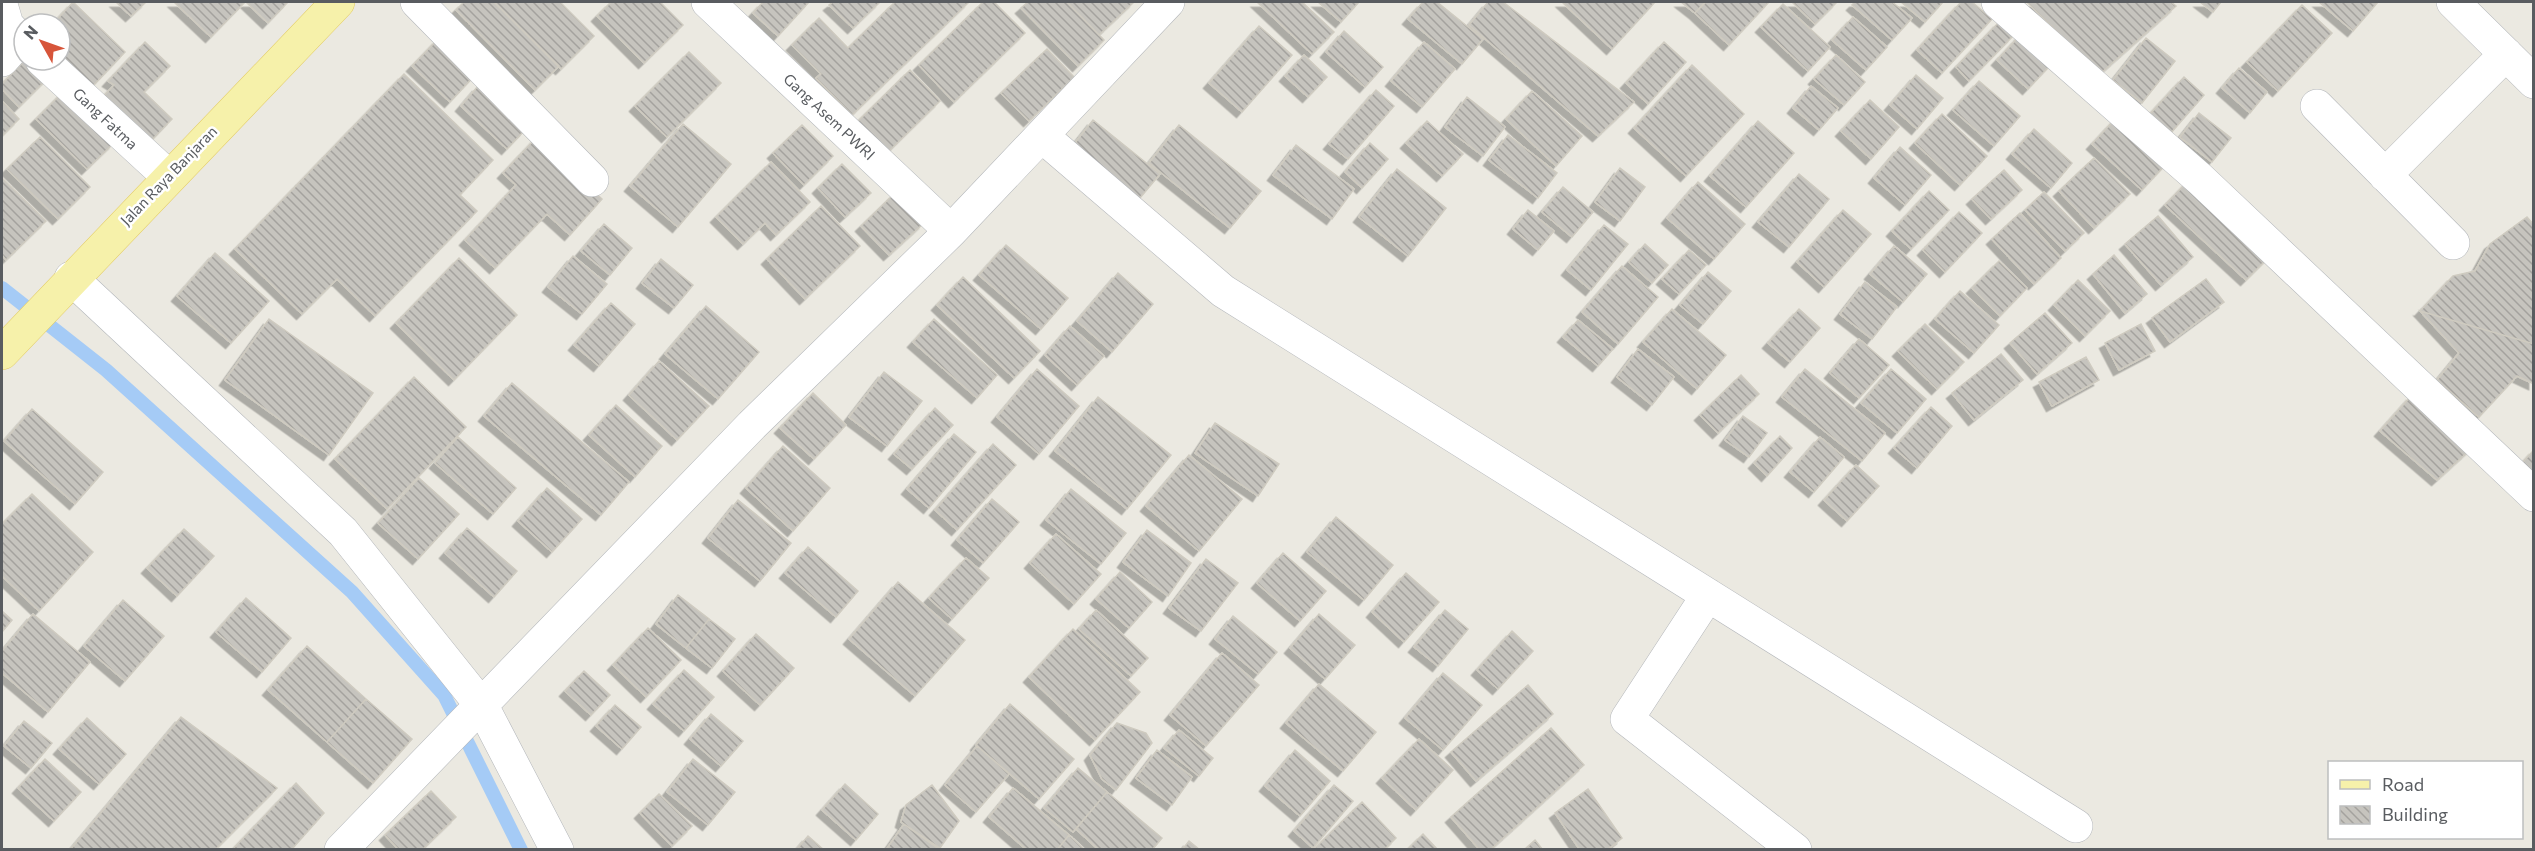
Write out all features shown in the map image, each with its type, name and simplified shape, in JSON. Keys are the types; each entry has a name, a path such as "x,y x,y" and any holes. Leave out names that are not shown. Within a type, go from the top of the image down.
{"main road":[{"name":"Jalan Raya Banjaran","path":"2,352 338,2"}],"street":[{"path":"417,2 592,180"},
{"name":"Gang Asem PWRI","path":"708,2 951,231"},
{"path":"341,849 752,425 951,231 1168,2"},
{"path":"1998,2 2199,179 2534,495"},
{"path":"2453,2 2534,82"},
{"name":"Gang Fatma","path":"2,8 12,34"},
{"path":"2385,175 2506,54"},
{"name":"Gang Fatma","path":"46,72 169,177"},
{"path":"2317,106 2453,243"},
{"path":"1042,136 1223,291 2076,826"},
{"path":"62,288 343,532 472,716 557,849"},
{"path":"1708,595 1627,720 1795,849"}],"building":[{"path":"73,2 125,52 91,88 72,70 72,12 64,12"},
{"path":"116,2 146,2 131,16"},
{"path":"174,2 245,2 211,37"},
{"path":"246,2 288,2 268,23"},
{"path":"464,2 494,2 559,66 535,90 456,10"},
{"path":"494,2 560,2 594,36 561,69"},
{"path":"611,2 660,2 683,25 644,63 597,16"},
{"path":"763,2 809,2 778,36 753,13"},
{"path":"833,2 880,2 853,28 829,5"},
{"path":"895,2 969,2 852,115 816,78 821,74 792,45 819,18 848,48"},
{"path":"983,2 994,2 1025,33 954,102 919,65"},
{"path":"1028,2 1067,2 1104,40 1078,66 1021,8"},
{"path":"1067,2 1134,2 1099,35"},
{"path":"1257,2 1302,2 1334,32 1312,54"},
{"path":"1318,2 1359,2 1341,22"},
{"path":"1423,2 1437,2 1483,39 1462,64 1408,19"},
{"path":"1488,2 1503,2 1634,102 1598,136 1469,25"},
{"path":"1562,2 1655,2 1612,49"},
{"path":"1681,2 1705,2 1695,13"},
{"path":"1706,2 1769,2 1729,45 1695,13"},
{"path":"1792,2 1837,2 1815,24"},
{"path":"1855,2 1892,2 1912,18 1892,40 1852,5"},
{"path":"1901,2 1943,2 1925,22"},
{"path":"1961,2 1972,2 1992,19 1942,73 1917,50"},
{"path":"2027,2 2171,2 2176,6 2100,74"},
{"path":"2200,2 2221,2 2213,12"},
{"path":"2319,2 2378,2 2353,31"},
{"path":"1783,4 1830,47 1808,71 1761,27"},
{"path":"2302,5 2332,33 2278,91 2247,62"},
{"path":"1853,17 1887,47 1866,70 1832,40"},
{"path":"1999,22 2013,36 1969,81 1956,67"},
{"path":"1259,26 1292,55 1242,112 1209,83"},
{"path":"2026,29 2057,58 2028,89 1997,60"},
{"path":"1344,31 1383,67 1365,87 1326,52"},
{"path":"2146,38 2175,61 2142,103 2113,80"},
{"path":"438,39 476,74 450,102 412,66"},
{"path":"145,42 170,66 144,92 172,119 149,143 102,98 114,85 108,81"},
{"path":"1424,42 1455,69 1422,107 1391,81"},
{"path":"1664,42 1686,62 1648,104 1626,83"},
{"path":"1047,49 1074,77 1029,121 1001,93"},
{"path":"689,52 721,83 667,137 635,106"},
{"path":"1304,55 1327,77 1308,97 1285,76"},
{"path":"1836,55 1865,82 1844,105 1814,79"},
{"path":"1692,65 1744,114 1686,176 1634,128"},
{"path":"2239,68 2267,92 2250,113 2222,88"},
{"path":"910,70 940,101 886,154 855,124"},
{"path":"14,72 50,72 52,74 19,107 2,89 2,84"},
{"path":"404,74 493,160 460,195 477,211 375,316 337,279 302,314 235,249"},
{"path":"1916,75 1943,98 1917,129 1890,105"},
{"path":"2184,77 2204,95 2170,134 2149,115"},
{"path":"1979,81 2020,116 1994,146 1953,110"},
{"path":"478,86 525,130 507,149 461,106"},
{"path":"1811,86 1838,108 1819,130 1793,108"},
{"path":"1376,90 1394,106 1348,159 1329,144"},
{"path":"1532,91 1582,136 1556,166 1506,119"},
{"path":"63,92 114,143 87,169 36,119"},
{"path":"1467,97 1505,127 1483,156 1445,127"},
{"path":"1870,100 1899,127 1871,159 1841,131"},
{"path":"2,101 19,119 2,136"},
{"path":"2199,113 2231,138 2212,162 2180,137"},
{"path":"1942,114 1987,156 1960,185 1915,143"},
{"path":"2119,115 2169,161 2142,190 2092,144"},
{"path":"1093,120 1160,174 1134,205 1068,152"},
{"path":"1427,121 1463,154 1442,176 1406,143"},
{"path":"1758,121 1794,153 1746,207 1710,176"},
{"path":"683,124 731,164 678,227 630,186"},
{"path":"802,125 833,156 804,185 773,153"},
{"path":"1179,125 1261,191 1230,228 1149,163"},
{"path":"2034,129 2072,163 2051,188 2012,154"},
{"path":"1508,135 1557,173 1538,198 1489,160"},
{"path":"40,137 90,187 58,219 7,169"},
{"path":"536,138 602,199 570,235 547,214 495,268 465,240 516,185 503,173"},
{"path":"1370,143 1388,159 1362,188 1345,172"},
{"path":"1296,145 1354,189 1332,219 1273,175"},
{"path":"1900,147 1931,175 1905,205 1874,178"},
{"path":"2094,158 2130,194 2094,228 2059,191"},
{"path":"771,162 810,202 776,235 765,223 743,244 716,217"},
{"path":"842,164 871,193 845,217 818,188"},
{"path":"1620,168 1645,187 1620,221 1595,202"},
{"path":"1397,169 1446,208 1408,256 1359,217"},
{"path":"2004,170 2022,190 1991,219 1972,199"},
{"path":"1799,174 1829,199 1789,247 1758,222"},
{"path":"2,178 46,221 6,260 2,255"},
{"path":"2190,179 2271,255 2246,280 2165,205"},
{"path":"1698,182 1745,224 1714,259 1667,218"},
{"path":"1563,187 1593,212 1572,237 1542,212"},
{"path":"1929,191 1949,210 1911,249 1892,231"},
{"path":"2044,192 2084,233 2065,251 2025,210"},
{"path":"895,193 924,223 889,255 861,226"},
{"path":"821,206 860,246 805,299 767,259"},
{"path":"1528,210 1554,231 1538,250 1513,229"},
{"path":"1843,210 1871,234 1824,287 1797,262"},
{"path":"1959,212 1982,233 1945,272 1923,250"},
{"path":"2020,213 2061,258 2034,284 1992,239"},
{"path":"2158,216 2193,257 2161,285 2125,244"},
{"path":"2527,217 2534,225 2534,344 2420,311 2453,276 2475,271 2490,244"},
{"path":"604,224 632,248 610,275 581,251"},
{"path":"1604,225 1628,244 1591,290 1567,270"},
{"path":"1645,244 1668,265 1652,283 1629,262"},
{"path":"1006,245 1068,298 1041,329 979,275"},
{"path":"1894,246 1927,274 1903,302 1870,274"},
{"path":"1689,250 1706,265 1679,294 1662,279"},
{"path":"215,253 269,301 231,343 177,296"},
{"path":"2114,255 2147,294 2125,313 2093,274"},
{"path":"573,256 607,284 582,314 548,287"},
{"path":"459,258 517,315 454,380 396,323"},
{"path":"661,259 693,285 674,308 642,283"},
{"path":"1999,261 2027,288 2000,316 1972,288"},
{"path":"1622,266 1658,297 1618,344 1582,312"},
{"path":"1708,272 1731,291 1703,324 1680,305"},
{"path":"1118,273 1153,304 1112,352 1077,321"},
{"path":"963,277 1040,351 1014,378 937,305"},
{"path":"2206,279 2224,302 2170,342 2152,318"},
{"path":"2078,280 2110,311 2085,336 2054,305"},
{"path":"1865,282 1897,307 1872,339 1840,314"},
{"path":"1960,291 1999,325 1974,353 1935,319"},
{"path":"611,303 635,324 599,366 574,345"},
{"path":"706,306 759,352 718,399 665,354"},
{"path":"1672,309 1726,355 1697,389 1643,342"},
{"path":"1799,309 1820,328 1790,362 1768,343"},
{"path":"2420,311 2534,344 2534,384 2517,376 2479,417 2437,380 2459,353"},
{"path":"2045,313 2072,343 2037,374 2010,343"},
{"path":"269,319 373,393 329,455 225,380"},
{"path":"934,319 997,375 977,398 913,342"},
{"path":"1578,320 1613,349 1598,366 1563,337"},
{"path":"1925,324 1964,362 1937,389 1898,351"},
{"path":"2141,324 2155,351 2119,370 2105,343"},
{"path":"1070,326 1104,356 1077,385 1045,355"},
{"path":"1859,339 1889,365 1859,398 1830,373"},
{"path":"1638,349 1674,377 1652,405 1617,377"},
{"path":"2001,354 2023,380 1974,420 1952,393"},
{"path":"2086,357 2099,380 2052,406 2039,382"},
{"path":"659,361 709,406 677,440 629,395"},
{"path":"1037,369 1079,406 1039,454 997,417"},
{"path":"1805,369 1885,433 1862,461 1782,397"},
{"path":"1891,369 1926,399 1897,433 1861,403"},
{"path":"884,372 922,401 887,446 849,417"},
{"path":"1741,375 1759,394 1718,433 1700,415"},
{"path":"414,377 466,427 387,509 335,459"},
{"path":"512,383 629,482 601,515 484,416"},
{"path":"813,393 846,425 814,459 780,428"},
{"path":"2412,395 2472,448 2437,480 2380,431"},
{"path":"1098,397 1171,455 1127,509 1055,451"},
{"path":"616,405 662,446 635,477 589,435"},
{"path":"1931,407 1952,426 1917,468 1894,448"},
{"path":"935,408 953,425 912,469 894,454"},
{"path":"32,409 103,472 75,504 4,441"},
{"path":"1743,416 1767,433 1749,457 1725,440"},
{"path":"1215,423 1279,464 1258,496 1195,453"},
{"path":"954,434 976,452 929,508 907,489"},
{"path":"1780,436 1792,448 1767,476 1754,463"},
{"path":"458,437 516,488 493,514 435,463"},
{"path":"1820,437 1844,457 1814,492 1790,472"},
{"path":"993,444 1016,465 957,530 935,510"},
{"path":"783,446 830,488 793,531 746,488"},
{"path":"2534,450 2534,474 2522,463"},
{"path":"1189,455 1242,499 1199,551 1146,506"},
{"path":"1856,465 1879,486 1847,521 1824,500"},
{"path":"419,478 459,514 418,559 378,523"},
{"path":"547,488 582,519 552,552 518,521"},
{"path":"1071,489 1126,533 1101,564 1046,520"},
{"path":"32,494 93,552 39,611 2,576 2,524"},
{"path":"992,499 1019,522 983,563 957,540"},
{"path":"738,500 791,543 760,581 708,538"},
{"path":"1336,517 1393,565 1364,600 1307,552"},
{"path":"467,528 517,571 494,597 445,553"},
{"path":"184,529 214,556 177,596 147,568"},
{"path":"1147,530 1191,563 1168,596 1123,562"},
{"path":"1056,534 1101,574 1074,604 1030,563"},
{"path":"808,547 858,591 836,617 785,573"},
{"path":"1283,553 1326,591 1300,621 1257,583"},
{"path":"966,558 989,578 952,619 929,598"},
{"path":"1206,559 1238,583 1201,631 1169,608"},
{"path":"1120,572 1152,602 1129,628 1096,599"},
{"path":"1406,573 1439,602 1404,642 1372,612"},
{"path":"898,582 965,640 915,696 849,639"},
{"path":"678,595 709,619 686,648 656,624"},
{"path":"246,598 291,638 262,672 216,632"},
{"path":"123,600 164,636 125,681 84,646"},
{"path":"1096,610 1148,658 1131,676 1079,629"},
{"path":"1445,610 1468,629 1438,666 1414,647"},
{"path":"2,611 12,620 2,632"},
{"path":"33,614 90,662 48,712 2,673 2,651"},
{"path":"1319,614 1355,645 1325,679 1290,648"},
{"path":"1233,616 1277,652 1258,674 1215,639"},
{"path":"709,619 735,639 712,668 686,648"},
{"path":"648,628 681,660 646,697 613,665"},
{"path":"1073,629 1140,692 1095,740 1029,677"},
{"path":"1512,631 1533,651 1498,689 1477,670"},
{"path":"756,634 794,668 760,705 723,671"},
{"path":"307,646 366,699 327,742 268,690"},
{"path":"1222,653 1259,685 1206,746 1170,715"},
{"path":"684,670 714,697 684,731 653,704"},
{"path":"584,671 610,695 591,715 565,691"},
{"path":"1443,673 1482,705 1443,750 1405,718"},
{"path":"1319,684 1376,732 1343,771 1286,723"},
{"path":"1528,685 1553,714 1476,781 1451,752"},
{"path":"366,699 412,739 373,783 327,742"},
{"path":"1010,704 1074,759 1039,799 976,745"},
{"path":"615,705 641,727 622,749 596,726"},
{"path":"711,714 743,741 721,766 690,739"},
{"path":"181,717 277,788 215,850 70,850"},
{"path":"87,718 126,754 99,784 59,749"},
{"path":"24,721 52,743 31,768 4,746"},
{"path":"1117,723 1146,733 1152,743 1116,790 1102,779 1090,755"},
{"path":"1551,728 1584,765 1490,850 1480,850 1451,817"},
{"path":"1179,730 1213,758 1199,776 1164,748"},
{"path":"1419,739 1453,770 1416,810 1382,778"},
{"path":"977,746 1009,774 976,812 945,785"},
{"path":"1157,750 1192,777 1172,805 1136,778"},
{"path":"1295,750 1330,781 1300,816 1265,786"},
{"path":"45,759 81,792 54,821 18,788"},
{"path":"693,759 735,792 708,825 667,792"},
{"path":"1078,768 1107,792 1073,832 1044,808"},
{"path":"296,783 324,813 291,850 232,850"},
{"path":"845,784 878,814 856,840 822,810"},
{"path":"932,785 959,821 940,848 901,822 906,805"},
{"path":"1334,785 1353,801 1313,848 1294,831"},
{"path":"1013,788 1069,835 1057,850 1027,850 989,817"},
{"path":"1588,789 1622,838 1607,850 1580,850 1555,813"},
{"path":"431,791 456,817 422,850 399,850 385,835"},
{"path":"1107,792 1162,838 1152,850 1099,850 1076,829"},
{"path":"659,794 692,826 672,846 640,813"},
{"path":"1362,802 1396,838 1384,850 1313,850"},
{"path":"904,824 909,828 940,850 886,850"},
{"path":"1423,834 1438,850 1407,850"},
{"path":"1069,835 1085,850 1057,850"},
{"path":"808,836 824,850 796,850"},
{"path":"1535,840 1543,850 1524,850"},
{"path":"1189,841 1200,850 1182,850"}],"waterway":[{"path":"2,288 106,370 352,592 444,695 521,850"}]}
